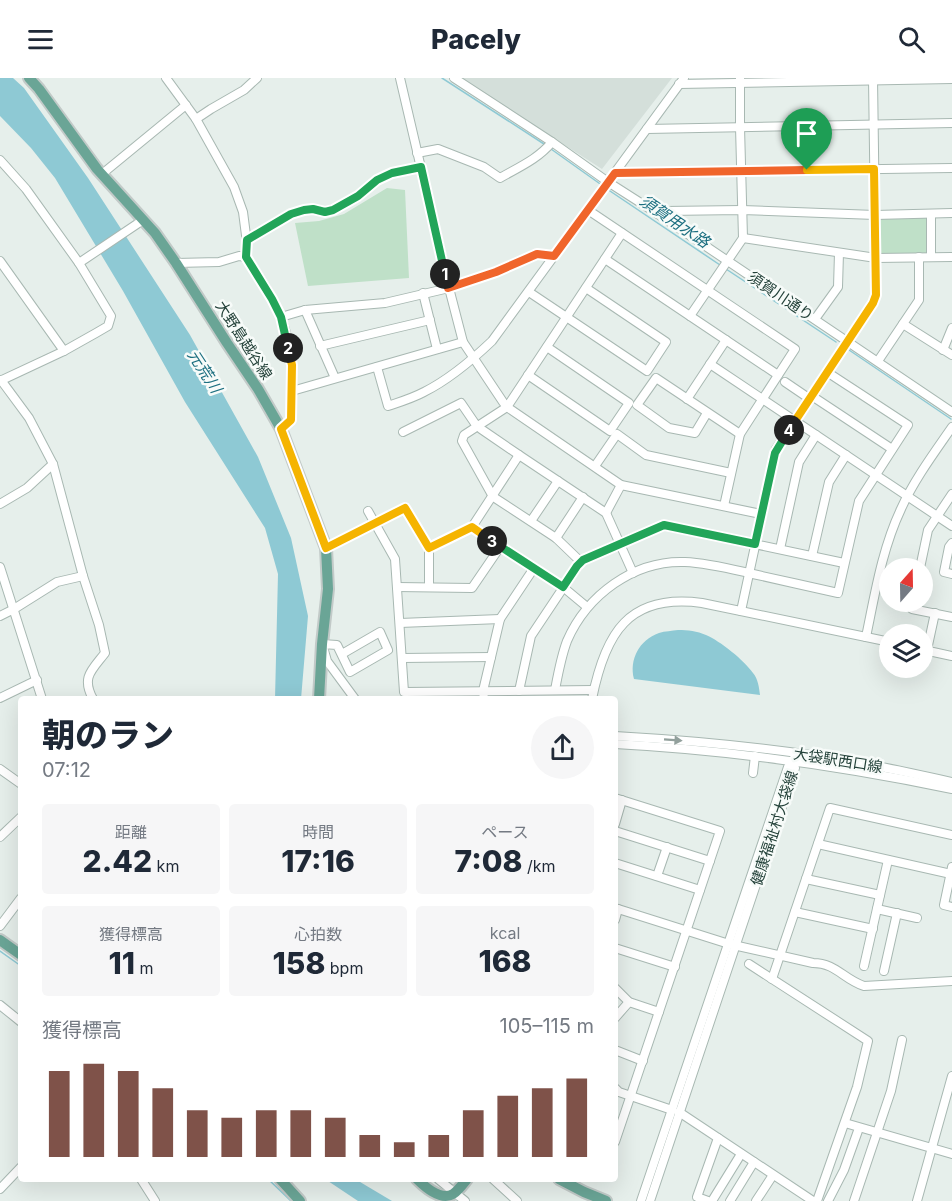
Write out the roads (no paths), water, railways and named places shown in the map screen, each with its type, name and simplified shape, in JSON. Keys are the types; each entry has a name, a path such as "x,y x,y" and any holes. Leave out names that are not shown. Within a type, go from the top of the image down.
{"main road":[{"name":"大野島越谷線","path":"29,78 102,174 155,232 258,389 281,429 326,548 328,589 319,696"},
{"path":"0,940 18,953"},
{"path":"283,1182 300,1201"},
{"path":"421,1182 434,1192 451,1197 464,1182"},
{"path":"565,1182 606,1201"}],"street":[{"path":"166,78 196,119 234,187 243,212 247,240 246,257 281,317 292,365 291,420 281,429"},
{"path":"196,119 244,90 257,78"},
{"path":"400,78 448,288 463,342 507,407 621,485 761,514"},
{"name":"須賀川通り","path":"454,78 952,412"},
{"path":"741,611 775,453 876,295 873,79"},
{"path":"377,367 388,406 422,394 452,376 474,359 492,341 529,292 682,81 952,79"},
{"path":"690,316 743,238 740,81"},
{"path":"102,174 186,105"},
{"path":"647,129 952,123"},
{"path":"417,153 438,149 484,167 500,177 533,160 552,142"},
{"path":"0,159 26,189 79,263 111,316 108,326 64,351 1,380 28,418 53,464 82,576 99,625 105,653 89,676 87,689 91,696"},
{"path":"247,240 291,214 313,209 325,212 333,210 358,196 377,180 392,173 421,167"},
{"path":"615,173 952,168"},
{"path":"588,210 795,349 740,434 724,506"},
{"path":"658,214 665,211 742,210 874,215 952,213"},
{"path":"931,214 932,257"},
{"path":"79,263 143,220"},
{"path":"581,562 556,538 493,495 462,441 464,435 507,407 622,232"},
{"path":"743,238 876,258 952,256"},
{"path":"815,319 838,287 839,253"},
{"path":"281,317 305,310 385,303 448,288 496,272 537,254 554,256"},
{"path":"176,263 219,262 239,256 246,257"},
{"path":"878,362 919,300 919,257"},
{"path":"605,259 778,375"},
{"path":"0,261 64,351"},
{"path":"529,292 647,371 666,342 586,288"},
{"path":"423,293 437,349"},
{"path":"305,310 335,378"},
{"path":"320,346 430,320"},
{"path":"903,324 952,355"},
{"path":"944,350 952,328"},
{"path":"687,399 726,340"},
{"path":"292,391 463,342"},
{"path":"528,375 610,431 629,403 547,347"},
{"path":"710,364 952,526"},
{"path":"555,690 566,645 587,607 613,584 633,573 654,566 686,562 712,565 838,593 859,501 908,425 827,372"},
{"path":"707,413 695,433 669,428 637,405 656,378 740,434"},
{"path":"785,382 892,450"},
{"path":"403,432 461,403 478,427 606,513 633,573"},
{"path":"866,637 887,545 897,516 907,496 952,427"},
{"path":"595,466 616,434 646,455 731,472"},
{"path":"780,549 799,462 816,435"},
{"path":"429,548 472,527 519,455"},
{"path":"812,556 829,482 846,455"},
{"path":"0,504 27,488 53,464"},
{"path":"531,521 558,481"},
{"path":"606,513 621,485"},
{"path":"922,558 928,530 952,494"},
{"path":"556,538 583,497"},
{"path":"326,548 405,508 429,548 429,587"},
{"path":"368,511 395,559 404,692 483,695 519,691 594,690"},
{"path":"519,691 531,636 581,562 664,525 844,563"},
{"path":"472,527 563,587 587,607"},
{"path":"952,543 949,547 944,572 952,574"},
{"path":"397,587 472,588 500,547"},
{"path":"0,567 41,696"},
{"path":"483,695 500,619 534,568"},
{"path":"0,616 57,582 82,576"},
{"path":"593,696 606,649 613,635 636,613 649,606 666,602 684,601 741,611 879,640"},
{"path":"926,612 952,617"},
{"path":"932,624 935,614"},
{"path":"400,623 500,619"},
{"path":"342,654 380,632 388,650 350,672 337,645 322,644 327,661 353,696"},
{"path":"933,652 952,656"},
{"path":"403,658 491,657"},
{"path":"0,698 37,680"},
{"name":"大袋駅西口線","path":"618,736 701,742 795,757 952,789"},
{"name":"大袋駅西口線","path":"618,744 871,765 952,782"},
{"path":"753,773 755,756"},
{"name":"健康福祉村大袋線","path":"641,1201 675,1111 795,768 795,757"},
{"path":"0,769 18,782"},
{"path":"618,1124 631,1096 720,831 619,799"},
{"path":"772,979 830,808 952,835"},
{"path":"0,837 18,819"},
{"path":"618,832 710,861"},
{"path":"818,844 888,860 951,870 944,905 952,907"},
{"path":"657,876 667,847"},
{"path":"864,966 888,860"},
{"path":"618,864 700,890"},
{"path":"806,879 880,895"},
{"path":"0,926 18,902"},
{"path":"877,909 918,918"},
{"path":"618,910 732,944 813,963 827,964 853,982 864,986 952,981"},
{"path":"795,912 873,929"},
{"path":"884,971 897,913"},
{"path":"618,949 675,967"},
{"path":"618,1090 675,1111 815,1201 857,1087 868,1041 749,964"},
{"path":"618,991 629,1002 659,1012"},
{"path":"618,1015 629,1002"},
{"path":"0,1005 18,1020"},
{"path":"854,1201 891,1091 902,1040"},
{"path":"618,1051 643,1061"},
{"path":"917,1201 952,1076"},
{"name":"健康福祉村大袋線","path":"650,1201 675,1111"},
{"path":"845,1123 952,1154"},
{"path":"828,1201 844,1170 859,1128"},
{"path":"718,1138 698,1197 710,1201 741,1154"},
{"path":"730,1201 753,1162"},
{"path":"0,1189 18,1170"},
{"path":"756,1201 773,1174"},
{"path":"143,1182 155,1201"},
{"path":"440,1182 451,1197 465,1201"},
{"path":"495,1182 517,1201"}],"water":[{"name":"元荒川","path":"0,78 13,78 24,88 88,178 190,335 258,457 291,538 308,616 301,696 275,696 278,574 265,528 185,402 123,291 55,178 31,148 0,116"},
{"path":"678,630 703,634 731,651 755,675 760,695 634,679 634,658 646,640 659,633"},
{"path":"330,1182 360,1182 392,1201 358,1201"}],"waterway":[{"name":"須賀用水路","path":"442,78 544,144"},
{"name":"須賀用水路","path":"551,149 603,186"},
{"name":"須賀用水路","path":"607,189 720,265"},
{"name":"須賀用水路","path":"726,269 836,342"},
{"name":"須賀用水路","path":"849,350 951,419"},
{"path":"0,951 18,964"},
{"path":"271,1182 291,1201"}]}
